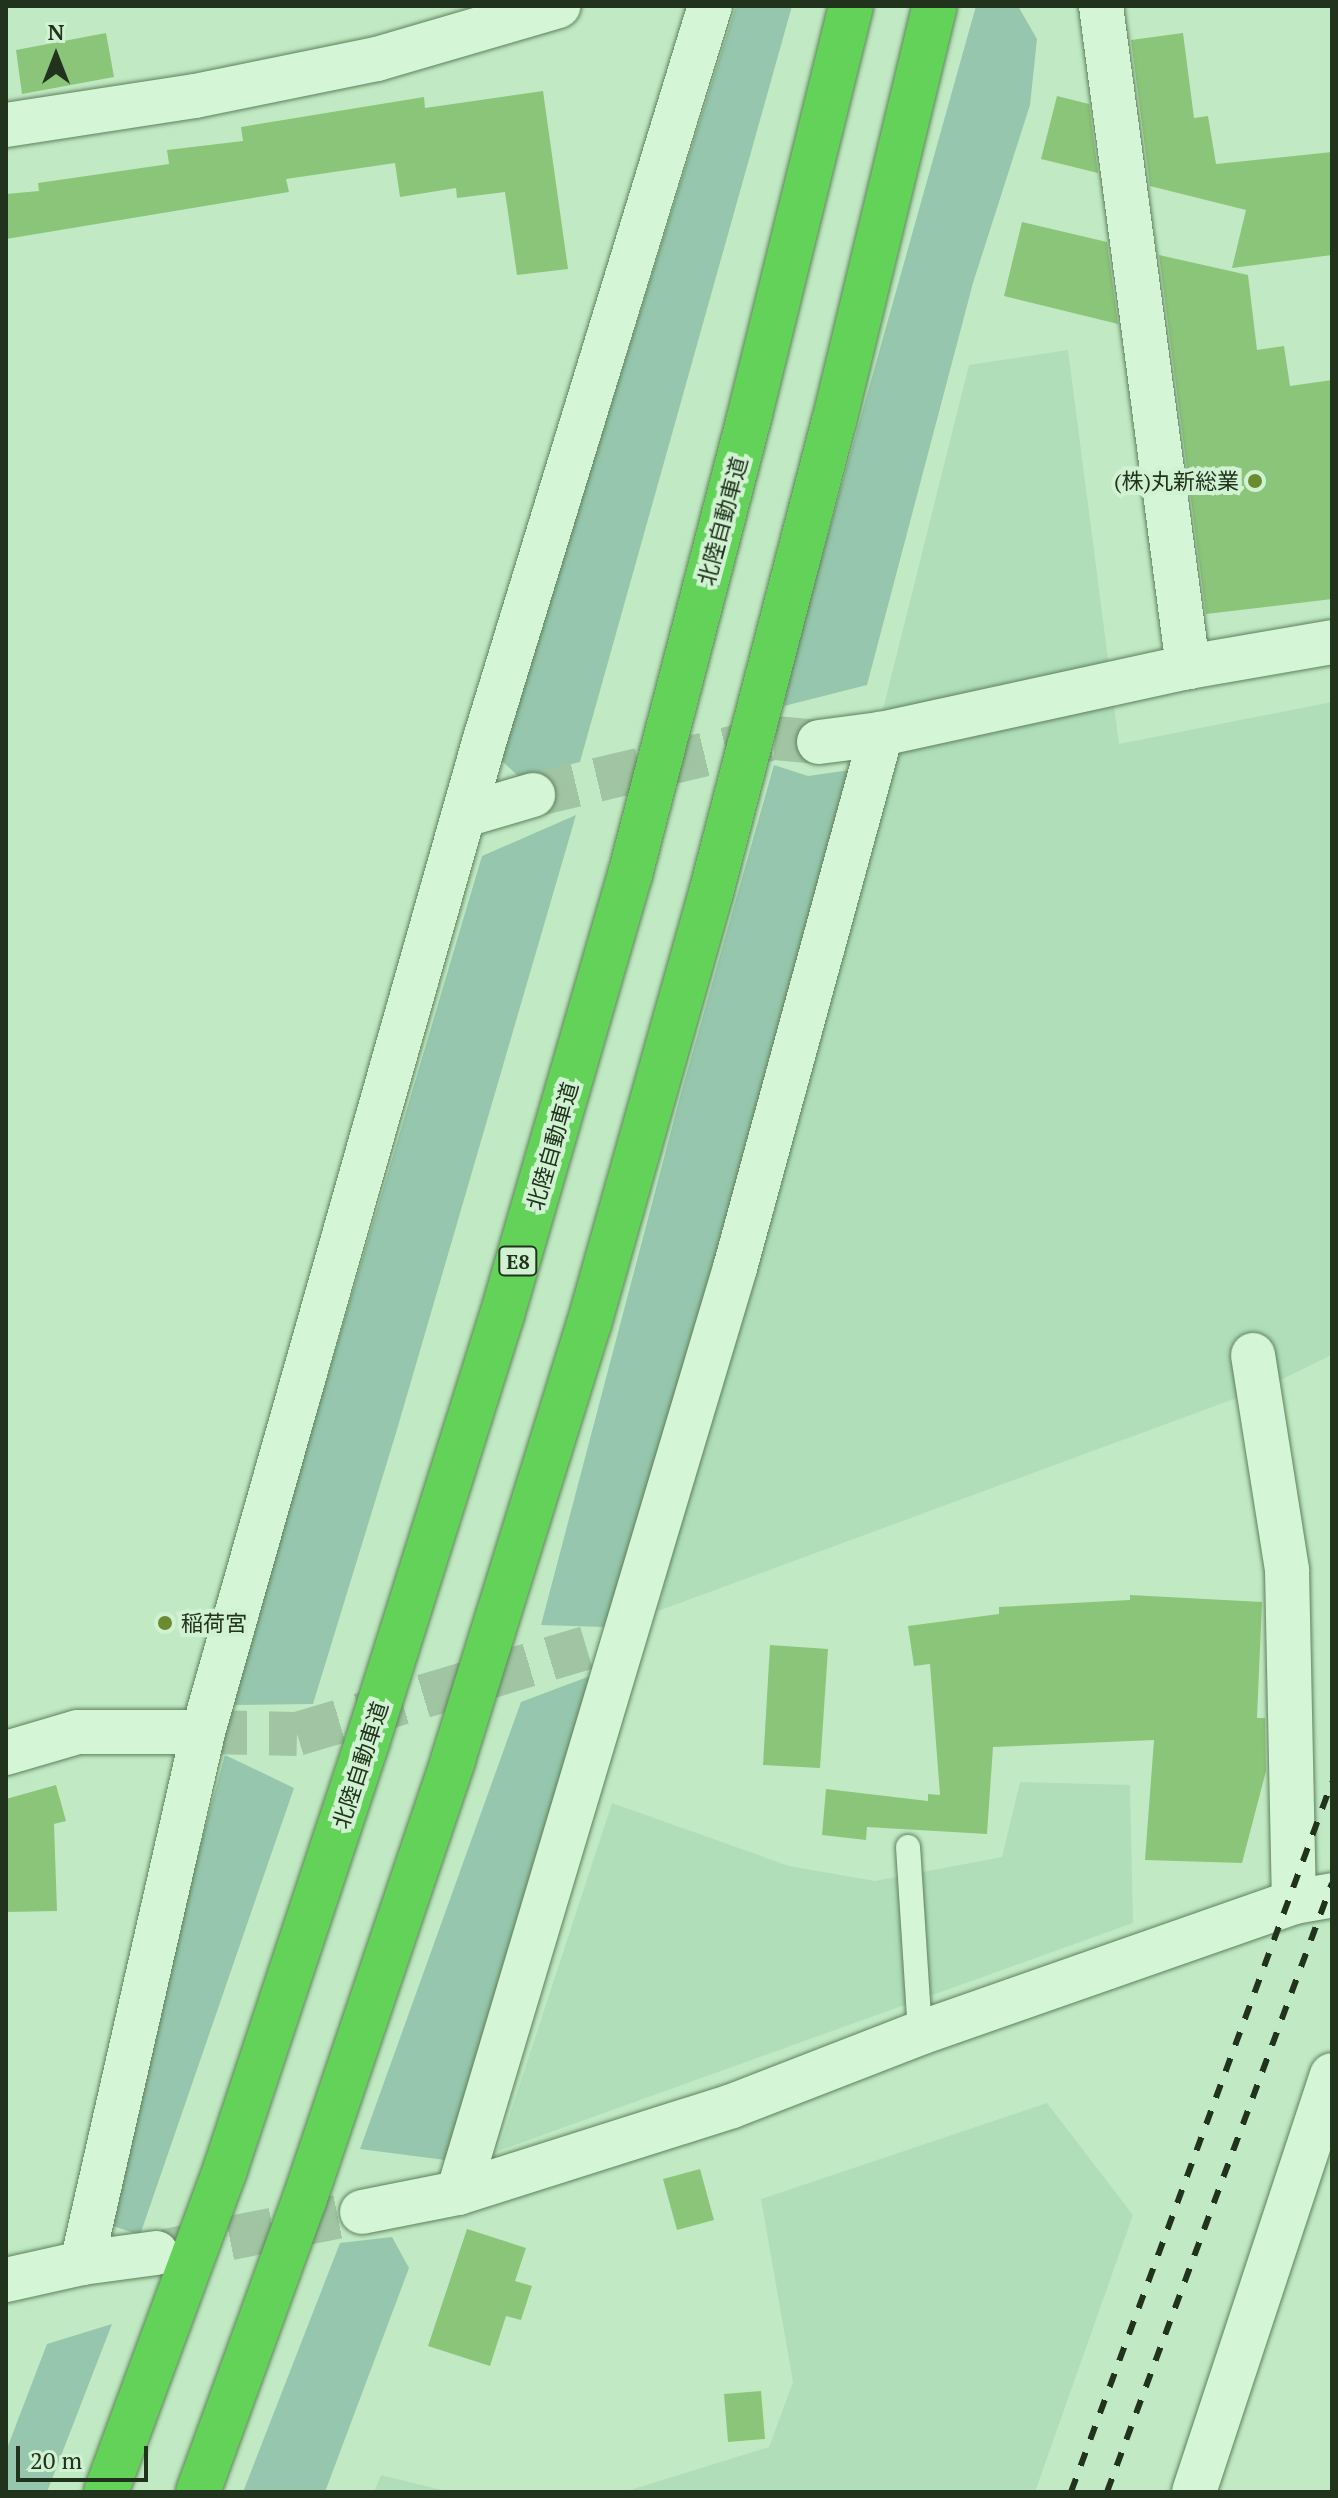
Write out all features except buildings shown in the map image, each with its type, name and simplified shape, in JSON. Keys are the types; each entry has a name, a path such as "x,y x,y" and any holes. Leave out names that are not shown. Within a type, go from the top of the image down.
{"highway":[{"name":"北陸自動車道","path":"106,2492 230,2155 372,1729 502,1315 630,875 750,414 851,6"},
{"path":"198,2492 304,2201 453,1760 589,1324 723,847 834,422 933,16"}],"street":[{"path":"6,125 195,96 377,59 558,6"},
{"path":"82,2263 203,1732 465,815 710,6"},
{"path":"1101,6 1188,667"},
{"path":"819,742 881,734 1188,667 1332,642"},
{"path":"458,2193 606,1643 652,1537 735,1268 881,734"},
{"path":"465,815 533,795"},
{"path":"362,2212 458,2193 732,2106 920,2033 1313,1898 1287,1570 1253,1355"},
{"path":"6,1753 78,1732 203,1732"},
{"path":"1194,2492 1332,2075"},
{"path":"6,2280 82,2263 156,2253"}],"lane":[{"path":"908,1847 920,2033"}],"green space":[{"path":"736,6 792,6 580,762 519,777 500,759"},
{"path":"976,6 1018,6 1037,39 1030,105 973,283 867,685 784,706 788,677"},
{"path":"1068,350 1119,744 1332,702 1332,1355 1264,1388 658,1611 969,365"},
{"path":"774,765 808,776 850,770 719,1264 604,1627 541,1625 680,1097"},
{"path":"576,815 396,1433 313,1704 230,1705 482,856"},
{"path":"590,1676 445,2160 360,2149 521,1702"},
{"path":"225,1755 294,1788 140,2235 98,2221"},
{"path":"1020,1782 1130,1785 1133,1923 498,2151 612,1803 789,1866 875,1881 1002,1857"},
{"path":"1047,2103 1133,2215 1035,2492 624,2492 769,2447 793,2382 761,2199"},
{"path":"392,2237 409,2268 325,2492 243,2492 340,2243"},
{"path":"112,2324 47,2492 6,2492 6,2451 47,2344"},
{"path":"381,2475 450,2492 374,2492"}],"tunnel":[{"path":"533,795 775,738 819,742"},
{"path":"203,1732 297,1734 586,1648"},
{"path":"165,2251 362,2212"}],"railway":[{"path":"1071,2492 1332,1782"},
{"path":"1107,2492 1332,1883"}],"place":[{"name":"(株)丸新総業","path":"1255,481"},
{"name":"稲荷宮","path":"165,1623"}]}
